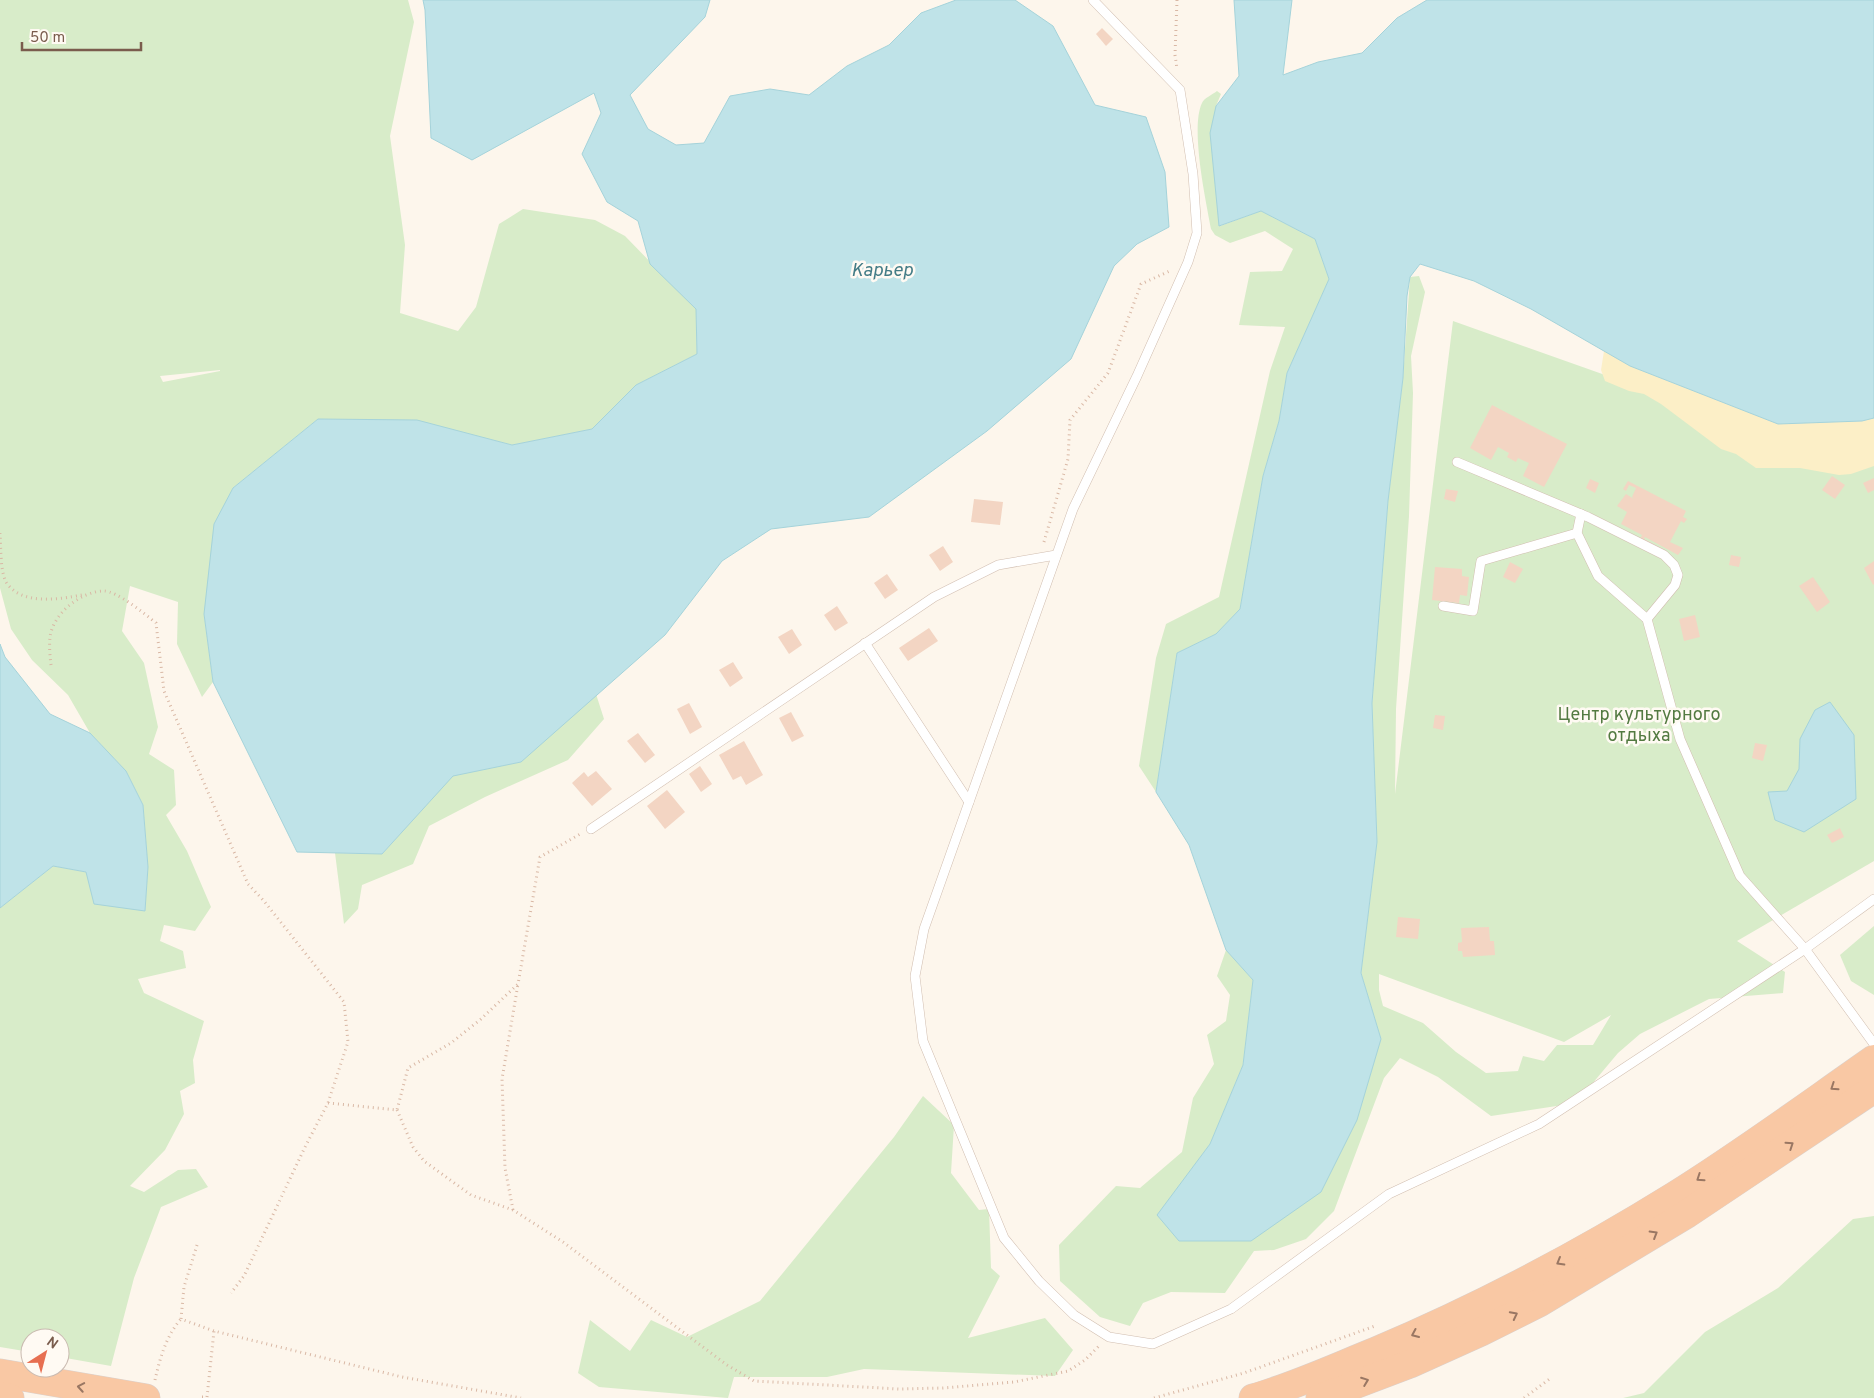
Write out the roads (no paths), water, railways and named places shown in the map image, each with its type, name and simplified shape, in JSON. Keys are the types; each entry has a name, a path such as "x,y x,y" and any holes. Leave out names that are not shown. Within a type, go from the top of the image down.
{"highway":[{"path":"1253,1398 1331,1370 1467,1312 1525,1282 1675,1195 1874,1059"},
{"path":"1320,1398 1427,1356 1539,1302 1687,1214 1874,1089"},
{"path":"0,1372 151,1387"},
{"path":"0,1396 10,1398"}],"lane":[{"path":"1093,0 1180,90 1193,174 1197,233 1188,262 1137,376 1073,509 924,929 916,976 923,1041 1004,1238 1038,1281 1074,1315 1109,1337 1153,1344 1231,1309 1389,1194 1539,1124 1805,949 1874,899"},
{"path":"1457,462 1581,514 1664,555 1674,565 1678,575 1675,585 1647,619"},
{"path":"1581,514 1577,533 1598,576 1647,619 1680,739 1740,876 1805,949 1874,1044"},
{"path":"1443,606 1473,611 1481,561 1577,533"},
{"path":"591,829 934,597 998,565 1056,555"},
{"path":"865,643 969,802"}],"water":[{"name":"Карьер","path":"423,0 710,0 705,17 630,95 648,129 676,145 704,143 730,96 770,89 809,95 847,66 889,45 921,13 956,0 1015,0 1053,26 1095,105 1146,117 1165,172 1169,227 1137,244 1114,266 1071,359 987,431 869,517 771,529 722,561 665,635 521,762 453,776 382,854 297,852 213,682 204,614 214,524 233,488 318,419 417,420 512,445 592,429 636,385 697,354 696,309 650,264 638,221 607,202 582,154 601,113 594,93 472,160 431,138"},
{"path":"1234,0 1292,0 1283,75 1318,62 1362,53 1397,18 1427,0 1874,0 1874,418 1862,421 1778,424 1630,366 1531,309 1474,281 1420,264 1410,277 1407,296 1403,378 1388,501 1372,703 1377,842 1361,973 1381,1039 1357,1120 1321,1192 1251,1241 1179,1241 1157,1215 1210,1144 1243,1065 1253,980 1226,950 1189,845 1156,792 1177,653 1216,634 1240,609 1263,476 1279,421 1287,373 1329,279 1315,239 1261,211 1219,226 1210,133 1216,106 1239,76"},
{"path":"0,644 5,657 50,714 90,733 126,771 143,805 148,867 145,911 94,904 86,872 53,866 0,908"},
{"path":"1830,702 1854,735 1856,799 1804,832 1775,820 1768,792 1787,791 1799,769 1800,739 1815,710"}],"park label":[{"name":"Центр культурного отдыха","path":"1639,725"}]}
